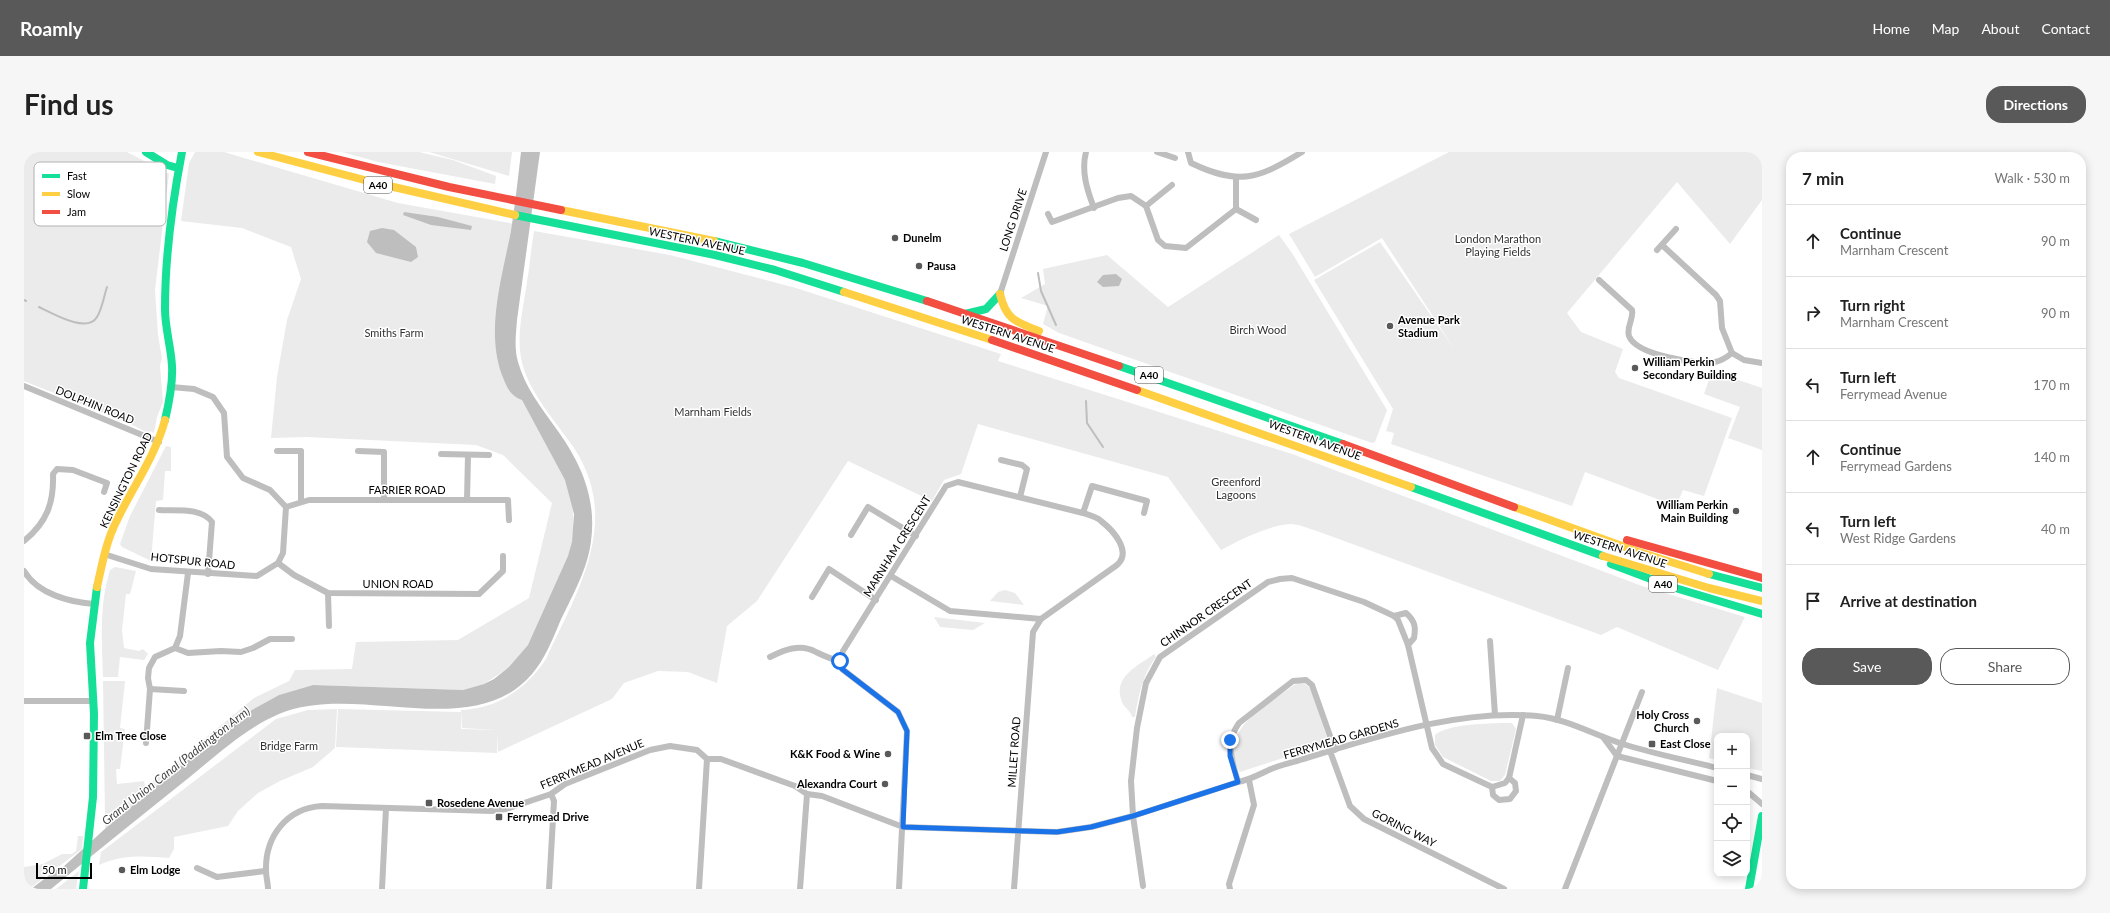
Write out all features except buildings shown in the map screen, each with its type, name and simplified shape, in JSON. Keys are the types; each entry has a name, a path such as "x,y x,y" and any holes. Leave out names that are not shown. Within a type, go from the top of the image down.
{"main road":[{"path":"146,152 162,162"},
{"name":"KENSINGTON ROAD","path":"83,889 91,829 94,762 90,643 94,604 104,554 115,523 159,442 166,418 171,387 171,362 164,300 169,233 178,168 182,152"},
{"name":"WESTERN AVENUE","path":"258,152 361,181 499,212 677,247 799,277 1135,387 1568,544 1648,570 1762,601"},
{"name":"WESTERN AVENUE","path":"308,152 407,177 745,247 872,283 1143,373 1652,555 1741,583 1762,588"},
{"path":"166,164 178,168"},
{"path":"964,314 986,309 1000,294"},
{"path":"1000,294 1003,310 1012,320 1143,373"},
{"name":"A40","path":"1578,529 1638,542 1762,578"},
{"name":"A40","path":"1568,544 1628,572 1762,614"},
{"path":"1748,889 1762,816"}],"street":[{"name":"LONG DRIVE","path":"1000,294 1046,152"},
{"path":"1086,152 1084,174 1087,190 1094,208"},
{"path":"1158,152 1174,158"},
{"path":"1188,152 1190,163 1210,172 1236,178 1272,171 1302,152"},
{"path":"1236,178 1236,209"},
{"path":"1146,206 1172,185"},
{"path":"1048,214 1052,222 1118,198 1131,196 1146,206 1158,240 1165,246 1186,248 1236,209"},
{"path":"1236,209 1256,220"},
{"path":"1657,250 1676,229"},
{"path":"1662,245 1716,295 1720,301 1722,328 1732,353 1744,360 1762,362"},
{"path":"1599,280 1632,310 1634,316 1629,328 1629,336 1636,346 1686,362 1715,362 1732,353"},
{"name":"DOLPHIN ROAD","path":"24,386 159,442"},
{"path":"171,387 194,389 213,397 224,413 227,457 243,478 270,490 286,507 283,553 278,563"},
{"path":"277,451 301,451 301,501"},
{"path":"358,452 384,452 384,500"},
{"path":"441,454 489,455"},
{"path":"468,455 468,500"},
{"path":"1001,460 1022,465 1027,469 1020,497"},
{"path":"24,541 42,523 54,494 53,474 57,469 73,470 107,483 104,492"},
{"name":"MARNHAM CRESCENT","path":"840,661 843,651 946,486 952,483 962,482 1083,513 1101,520 1121,544 1124,554 1123,560 1041,619"},
{"path":"1083,513 1092,486 1147,501 1144,513"},
{"name":"FARRIER ROAD","path":"286,507 301,501 508,500 509,520"},
{"path":"851,535 868,507 916,536"},
{"path":"159,510 199,513 208,516 212,522 208,574"},
{"name":"HOTSPUR ROAD","path":"104,554 151,568 208,574 257,576 278,563"},
{"name":"UNION ROAD","path":"278,563 294,575 328,593 479,594 503,571 504,556"},
{"path":"812,597 829,569 876,600"},
{"path":"24,571 28,578 37,586 66,599 94,604"},
{"path":"146,743 150,689 148,672 151,662 155,657 175,648 180,636 188,572"},
{"path":"891,576 950,611 1041,619"},
{"name":"CHINNOR CRESCENT","path":"1143,886 1133,816 1131,781 1137,728 1146,683 1160,657 1268,582 1292,578 1364,602 1394,616 1406,614 1412,618 1415,632 1414,638 1408,645"},
{"path":"328,593 329,626"},
{"path":"1394,616 1398,620 1408,645 1432,748 1443,764 1492,786 1505,783 1509,778 1523,715"},
{"name":"MILLET ROAD","path":"1014,889 1033,632 1041,619"},
{"path":"175,648 188,653 221,650 241,652 254,648 270,639 292,639"},
{"path":"1490,641 1495,715"},
{"path":"770,658 787,649 802,648 815,651 830,659 840,661 842,669 898,712 907,731 899,889"},
{"path":"1557,720 1568,668"},
{"name":"GORING WAY","path":"1238,782 1230,756 1230,740 1234,729 1239,723 1293,680 1306,680 1312,685 1350,806 1364,820 1504,889"},
{"path":"150,689 184,691"},
{"path":"1564,889 1642,692"},
{"path":"24,701 93,701"},
{"name":"FERRYMEAD GARDENS","path":"1091,827 1133,816 1238,782 1249,780 1271,769 1332,750 1426,725 1495,715 1523,715 1557,720 1602,735 1622,744 1714,767"},
{"path":"1602,735 1617,756 1714,780"},
{"name":"FERRYMEAD AVENUE","path":"268,889 266,871 268,850 275,832 296,813 309,808 322,806 492,811 506,809 551,794 565,784 660,747 681,746 697,750 707,758 721,759 795,786 807,794 822,796 903,827 1018,832 1057,832 1091,827"},
{"path":"699,889 707,758"},
{"path":"1750,776 1762,779"},
{"path":"1492,786 1493,795 1498,800 1510,799 1516,791 1515,783 1509,778"},
{"path":"1229,886 1254,805 1249,780"},
{"path":"549,889 554,801 551,794"},
{"path":"800,889 807,794"},
{"path":"1750,794 1762,804"},
{"path":"382,889 386,808"},
{"path":"197,868 205,870 217,877 266,871"}],"green space":[{"path":"24,152 127,152 146,162 34,162 34,226 163,226 155,290 158,335 162,358 160,366 163,402 157,417 154,433 150,431 148,433 131,424 24,381"},
{"name":"Smiths Farm","path":"195,152 224,152 398,203 515,224 500,309 525,403 572,493 574,542 541,628 514,664 484,684 463,690 313,685 279,695 241,716 105,829 105,821 254,698 289,681 295,670 352,669 356,642 458,640 529,598 552,503 503,455 476,445 306,437 271,438 277,377 287,320 301,279 291,247 242,228 181,221 189,163"},
{"path":"342,152 419,152 453,160 496,176 495,184 378,162"},
{"path":"429,152 512,152 509,176"},
{"name":"London Marathon Playing Fields","path":"1449,152 1762,152 1762,200 1730,244 1677,182 1567,313 1581,332 1623,349 1615,372 1619,378 1732,418 1704,496 1683,490 1676,506 1585,472 1572,506 1391,444 1394,433 1386,431 1393,409 1314,280 1380,242 1455,350 1382,238 1315,277 1289,234"},
{"path":"166,172 169,174 166,199"},
{"name":"Marnham Fields","path":"534,231 670,255 796,288 1001,354 998,361 1292,454 1642,586 1745,617 1718,670 1617,627 1601,635 1299,525 1290,524 1273,527 1245,538 1221,550 1168,477 978,424 961,474 944,480 932,501 848,461 757,601 727,626 717,683 688,672 658,671 624,683 612,699 498,752 497,734 497,753 336,747 338,709 461,712 461,729 497,730 462,728 461,710 488,705 499,701 520,688 530,679 546,659 582,581 590,555 595,529 594,502 588,475 574,448 532,388 523,366 521,356 520,324"},
{"name":"Birch Wood","path":"1279,235 1292,253 1387,410 1375,442 1372,443 1059,333 1043,324 1048,306 1021,298 1045,284 1043,269 1107,255 1168,307"},
{"path":"1712,371 1762,388 1762,450 1728,438 1740,407 1704,394"},
{"path":"166,446 171,447 171,471 165,471 163,500 156,501 151,561 122,547 120,544 130,516"},
{"path":"115,567 136,571 130,594 126,594 122,630 124,648 139,651 143,649 148,654 144,660 120,657 118,677 103,677 102,636 104,597 110,570"},
{"path":"1005,590 1015,593 1024,605 990,601 998,592"},
{"path":"934,617 985,623 973,630 940,627"},
{"path":"1154,654 1156,657 1144,678 1135,717 1132,717 1121,699 1121,684 1129,672"},
{"path":"103,681 125,681 120,728 125,729 120,769 116,769 117,784 144,781 145,786 105,817"},
{"path":"1299,683 1305,684 1311,689 1328,741 1326,744 1240,772 1237,767 1234,746 1237,735 1244,725 1263,707"},
{"path":"1717,688 1762,703 1762,771 1750,769 1750,733 1714,733 1714,759 1709,758"},
{"name":"Bridge Farm","path":"337,709 335,748 313,767 280,781 258,793 238,811 228,826 174,837 174,849 169,858 142,856 125,857 99,865 101,852 276,719 308,710"},
{"path":"1512,723 1516,729 1505,775 1500,781 1491,781 1443,757 1435,745 1435,735 1441,731 1466,725"},
{"path":"78,836 83,836 82,849 29,889 24,889 24,867 43,864 62,854 72,854 76,851"},
{"path":"79,871 76,889 56,889"}],"shaded area":[{"path":"521,152 540,152 517,320 516,352 521,371 529,388 564,440 579,466 589,495 592,525 589,552 583,573 544,657 532,674 507,694 478,705 446,709 343,704 310,706 279,714 255,726 233,742 51,889 31,889 56,870 62,868 107,827 241,716 279,695 313,685 463,690 484,684 494,679 509,667 528,645 568,556 572,542 574,514 565,480 522,400 513,395 506,384 498,362 495,344 497,306 511,231"},
{"path":"404,212 438,217 472,226 471,230 431,225 403,215"},
{"path":"382,228 394,230 416,247 418,257 411,262 376,253 367,242 370,231"},
{"path":"1116,274 1122,279 1119,286 1103,287 1097,282 1103,275"}],"waterway":[{"path":"1038,273 1041,291 1056,325"},
{"path":"39,307 69,321 78,323 92,322 99,314 107,287"},
{"path":"1086,401 1087,423 1103,447"}],"traffic: fast":[{"path":"146,152 162,162"},
{"path":"165,420 172,379 171,359 165,316 166,269 172,211 182,152"},
{"path":"166,164 178,168"},
{"path":"515,215 715,255 775,270 844,292"},
{"path":"714,241 803,263 927,301"},
{"path":"965,314 986,309 1000,294"},
{"path":"1119,366 1343,444"},
{"path":"1411,487 1603,556"},
{"path":"1611,564 1672,587 1762,614"},
{"path":"1709,574 1762,588"},
{"path":"83,889 93,797 94,714 90,643 97,587"},
{"path":"1749,889 1762,816"}],"traffic: slow":[{"path":"258,152 372,182 515,215"},
{"path":"561,210 714,241"},
{"path":"844,292 992,340"},
{"path":"1000,294 1005,309 1013,319 1039,331"},
{"path":"1137,390 1411,487"},
{"path":"97,587 105,554 113,530 122,509 149,460 161,434 165,420"},
{"path":"1514,507 1636,551 1709,574"},
{"path":"1603,556 1709,588 1762,601"}],"traffic: jam":[{"path":"308,152 449,187 561,210"},
{"path":"927,301 1119,366"},
{"path":"992,340 1137,390"},
{"path":"1343,444 1514,507"},
{"path":"1627,540 1762,578"}],"place":[{"name":"Dunelm","path":"895,238"},
{"name":"Pausa","path":"919,266"},
{"name":"Avenue Park Stadium","path":"1390,326"},
{"name":"William Perkin Secondary Building","path":"1635,368"},
{"name":"William Perkin Main Building","path":"1736,511"},
{"name":"Holy Cross Church","path":"1697,721"},
{"name":"Elm Tree Close","path":"87,736"},
{"name":"East Close","path":"1652,744"},
{"name":"K&K Food & Wine","path":"888,754"},
{"name":"Alexandra Court","path":"885,784"},
{"name":"Rosedene Avenue","path":"429,803"},
{"name":"Ferrymead Drive","path":"499,817"},
{"name":"Elm Lodge","path":"122,870"}],"route":[{"path":"840,661 842,669 898,712 907,731 903,827 1018,832 1057,832 1091,827 1133,816 1238,782 1230,756 1230,740"}],"park label":[{"name":"Greenford Lagoons","path":"1236,488"}],"water label":[{"name":"Grand Union Canal (Paddington Arm)","path":"176,766"}]}
